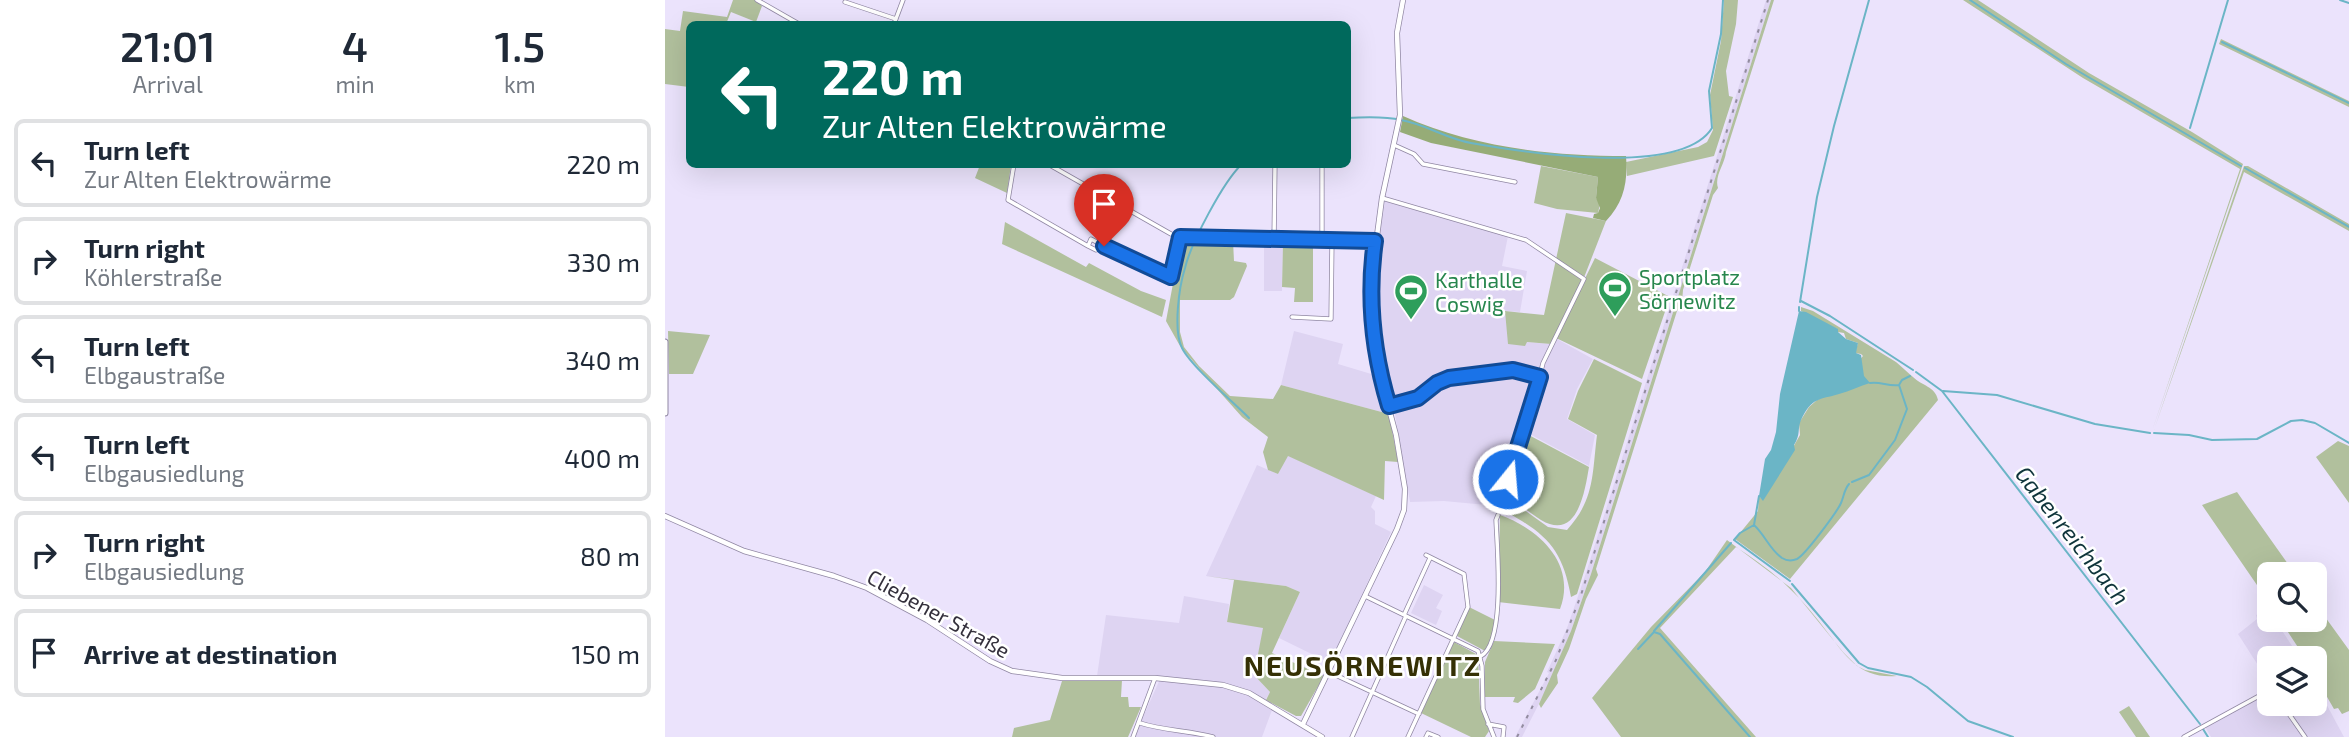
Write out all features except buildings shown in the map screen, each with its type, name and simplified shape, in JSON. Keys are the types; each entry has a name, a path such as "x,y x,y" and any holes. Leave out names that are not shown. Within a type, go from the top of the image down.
{"main road":[{"path":"665,342 665,412"}],"street":[{"path":"757,0 794,21"},
{"path":"845,2 896,19 903,0"},
{"path":"1303,724 1405,506 1401,460 1376,360 1371,281 1382,198 1400,115 1397,33 1403,0"},
{"path":"1394,145 1414,154 1423,164 1515,182"},
{"path":"1012,168 1008,200 1088,246 1091,239 1132,261 1171,277 1180,237"},
{"path":"1055,168 1180,237 1375,241"},
{"path":"1275,168 1275,240"},
{"path":"1322,168 1322,240"},
{"path":"1382,198 1526,240 1584,279 1541,370 1508,474 1510,483"},
{"path":"1292,317 1331,319 1332,240"},
{"path":"1389,406 1418,398 1437,383 1449,378 1513,370 1540,377"},
{"path":"1481,656 1489,649 1497,617 1498,515"},
{"name":"Cliebener Straße","path":"665,516 744,551 867,588 927,620 990,661 1012,671 1062,678 1155,678 1234,688 1303,724 1322,737"},
{"path":"1352,737 1428,556 1464,574 1468,607 1408,737"},
{"path":"1365,596 1475,648 1481,656 1483,709 1494,737"},
{"path":"1329,671 1419,714"},
{"path":"1133,737 1155,678"},
{"path":"2184,737 2257,697"},
{"path":"2290,716 2305,737"},
{"path":"1140,723 1213,737"},
{"path":"1487,724 1504,727 1503,737"},
{"path":"1426,737 1428,733 1438,737"}],"shaded area":[{"path":"1766,0 1771,0 1591,574 1547,688 1522,737 1515,737 1549,673 1547,672 1567,628 1586,573"},
{"path":"1385,201 1508,236 1502,266 1527,271 1520,312 1505,311 1526,342 1551,344 1497,506 1444,501 1410,502 1395,414 1380,362 1377,327 1375,267"},
{"path":"1264,243 1283,243 1282,291 1264,291"},
{"path":"1294,331 1343,344 1338,364 1378,376 1389,414 1281,385"},
{"path":"1557,339 1593,359 1577,389 1567,419 1595,435 1589,466 1526,432 1543,379 1544,366"},
{"path":"1287,455 1376,496 1371,507 1375,511 1375,524 1391,532 1330,663 1279,638 1300,592 1286,586 1206,576 1257,465 1278,474"},
{"path":"1424,585 1443,595 1436,608 1442,611 1436,625 1411,613"},
{"path":"1184,596 1229,604 1227,622 1264,627 1254,675 1270,692 1263,704 1272,710 1262,737 1134,737 1161,677 1097,676 1106,615 1179,623"},
{"path":"2257,619 2257,632 2283,632 2292,646 2257,646 2257,664 2238,634"},
{"path":"2257,697 2257,716 2327,716 2327,705 2344,737 2211,737 2204,725"}],"green space":[{"path":"733,0 756,0 762,6 756,21 731,12 727,21 686,21 686,87 665,84 665,29 680,31 683,11 727,17"},
{"path":"1724,0 1738,0 1726,71 1729,96 1733,97 1714,156 1627,176 1626,162 1698,147 1707,142 1713,130 1710,95 1721,41"},
{"path":"1771,0 1774,0 1719,174 1718,188 1713,195 1683,290 1682,302 1596,569 1598,575 1557,675 1558,683 1541,708 1539,704 1571,631 1591,574"},
{"path":"1963,0 1978,0 2089,73 2243,164 2152,431 2240,169 2083,78"},
{"path":"2221,39 2349,101 2349,107 2219,44"},
{"path":"1403,116 1456,135 1512,148 1626,156 1625,183 1621,199 1606,221 1593,218 1600,208 1596,198 1598,177 1431,143 1400,132"},
{"path":"1541,166 1598,177 1598,213 1557,209 1534,203"},
{"path":"2244,166 2349,224 2349,231 2244,172 2154,430"},
{"path":"979,168 1011,168 1007,193 975,178"},
{"path":"1566,213 1606,221 1585,275 1551,344 1508,344 1505,311 1544,315"},
{"path":"1005,222 1086,267 1089,263 1141,291 1166,300 1162,317 1002,244"},
{"path":"1181,241 1233,241 1234,261 1246,263 1247,266 1234,297 1230,300 1180,300 1180,332 1184,347 1230,396 1273,399 1281,385 1389,414 1398,462 1385,461 1384,500 1288,456 1278,474 1268,470 1263,452 1268,437 1242,417 1209,380 1180,346 1166,321"},
{"path":"1283,243 1313,243 1313,302 1294,302 1295,288 1282,287"},
{"name":"Sportplatz Sörnewitz","path":"1595,258 1670,297 1642,379 1556,338"},
{"path":"1801,307 1813,311 1896,362 1931,389 1938,400 1790,579 1735,539 1758,511 1759,496 1763,500 1800,435 1799,423 1809,407 1828,395 1863,356 1855,353 1858,343 1846,339 1844,333 1801,311"},
{"path":"668,331 710,335 693,374 669,374"},
{"path":"1594,359 1642,383 1577,594 1571,597 1564,568 1552,547 1535,530 1510,514 1513,502 1548,527 1567,530 1583,508 1591,486 1597,435 1568,419"},
{"path":"1525,433 1589,467 1582,500 1571,519 1564,524 1554,525 1541,520 1504,498 1506,489 1514,491 1516,483 1511,472"},
{"path":"2338,441 2349,446 2349,503 2316,457"},
{"path":"2237,492 2287,562 2257,562 2257,585 2202,505"},
{"path":"1500,515 1528,529 1551,550 1563,577 1564,593 1560,609 1498,602"},
{"path":"1727,540 1739,549 1736,547 1660,628 1756,737 1621,737 1592,698 1651,627 1705,572"},
{"path":"1206,576 1286,586 1300,592 1272,653 1324,676 1301,716 1266,700 1270,692 1254,675 1263,628 1227,622 1234,580"},
{"path":"1469,607 1495,620 1485,651 1457,636"},
{"path":"2327,620 2349,650 2349,711 2342,714 2338,708 2334,709 2327,697 2327,646 2297,646 2288,632 2327,632"},
{"path":"1494,641 1555,644 1535,689 1518,703 1513,702 1515,697 1484,697 1485,662"},
{"path":"1454,642 1478,655 1480,704 1489,731 1485,737 1471,737 1421,713"},
{"path":"1860,668 1865,670 1897,676 1874,674"},
{"path":"1122,680 1121,697 1128,697 1129,707 1141,707 1128,737 1012,737 1014,728 1050,720 1062,681"},
{"path":"2129,706 2150,737 2136,737 2119,712"}],"water":[{"path":"1799,311 1838,329 1846,339 1858,343 1856,353 1861,355 1864,376 1870,383 1821,399 1809,407 1800,423 1795,450 1763,501 1759,496 1765,459 1771,450 1776,432 1780,394"}],"waterway":[{"path":"1351,118 1394,119 1471,143 1561,155 1599,158 1668,153 1695,143 1712,128 1709,91 1721,34 1723,0"},
{"name":"Gabenreichbach","path":"1800,302 1817,197 1869,0"},
{"path":"1970,0 2066,64 2241,166"},
{"path":"2190,128 2228,0"},
{"path":"2340,0 2349,3"},
{"path":"2222,42 2349,103"},
{"path":"1238,168 1217,198 1188,257 1177,320 1179,340 1187,356 1249,418"},
{"path":"2245,168 2349,227"},
{"name":"Gabenreichbach","path":"1801,301 1830,316 1913,370"},
{"name":"Gabenreichbach","path":"1916,372 1942,391 2200,724"},
{"path":"1870,383 1899,385 1910,376"},
{"path":"1852,482 1869,475 1895,440 1907,409 1899,385"},
{"path":"1943,391 1997,395 2095,424 2150,433"},
{"path":"2154,433 2189,435 2212,440 2257,439 2291,421 2302,420 2315,423 2349,443"},
{"path":"1754,525 1778,555 1788,560 1797,559 1834,515 1849,484"},
{"path":"1759,496 1754,525 1734,540 1790,581"},
{"path":"1654,631 1731,543"},
{"path":"1792,584 1859,663 1868,668 1911,677 1968,721 2013,737"},
{"path":"1638,649 1654,632 1660,634 1750,737"},
{"name":"Gabenreichbach","path":"2203,729 2208,737"}],"railway":[{"path":"1517,737 1556,660 1581,595 1768,0"}],"place":[{"name":"Sportplatz Sörnewitz","path":"1615,318"},
{"name":"Karthalle Coswig","path":"1411,321"}],"district":[{"name":"NEUSÖRNEWITZ","path":"1363,665"}],"route":[{"path":"1104,246 1171,277 1180,237 1375,241 1371,281 1376,360 1389,406 1418,398 1437,383 1449,378 1513,370 1540,377 1508,479"}]}
